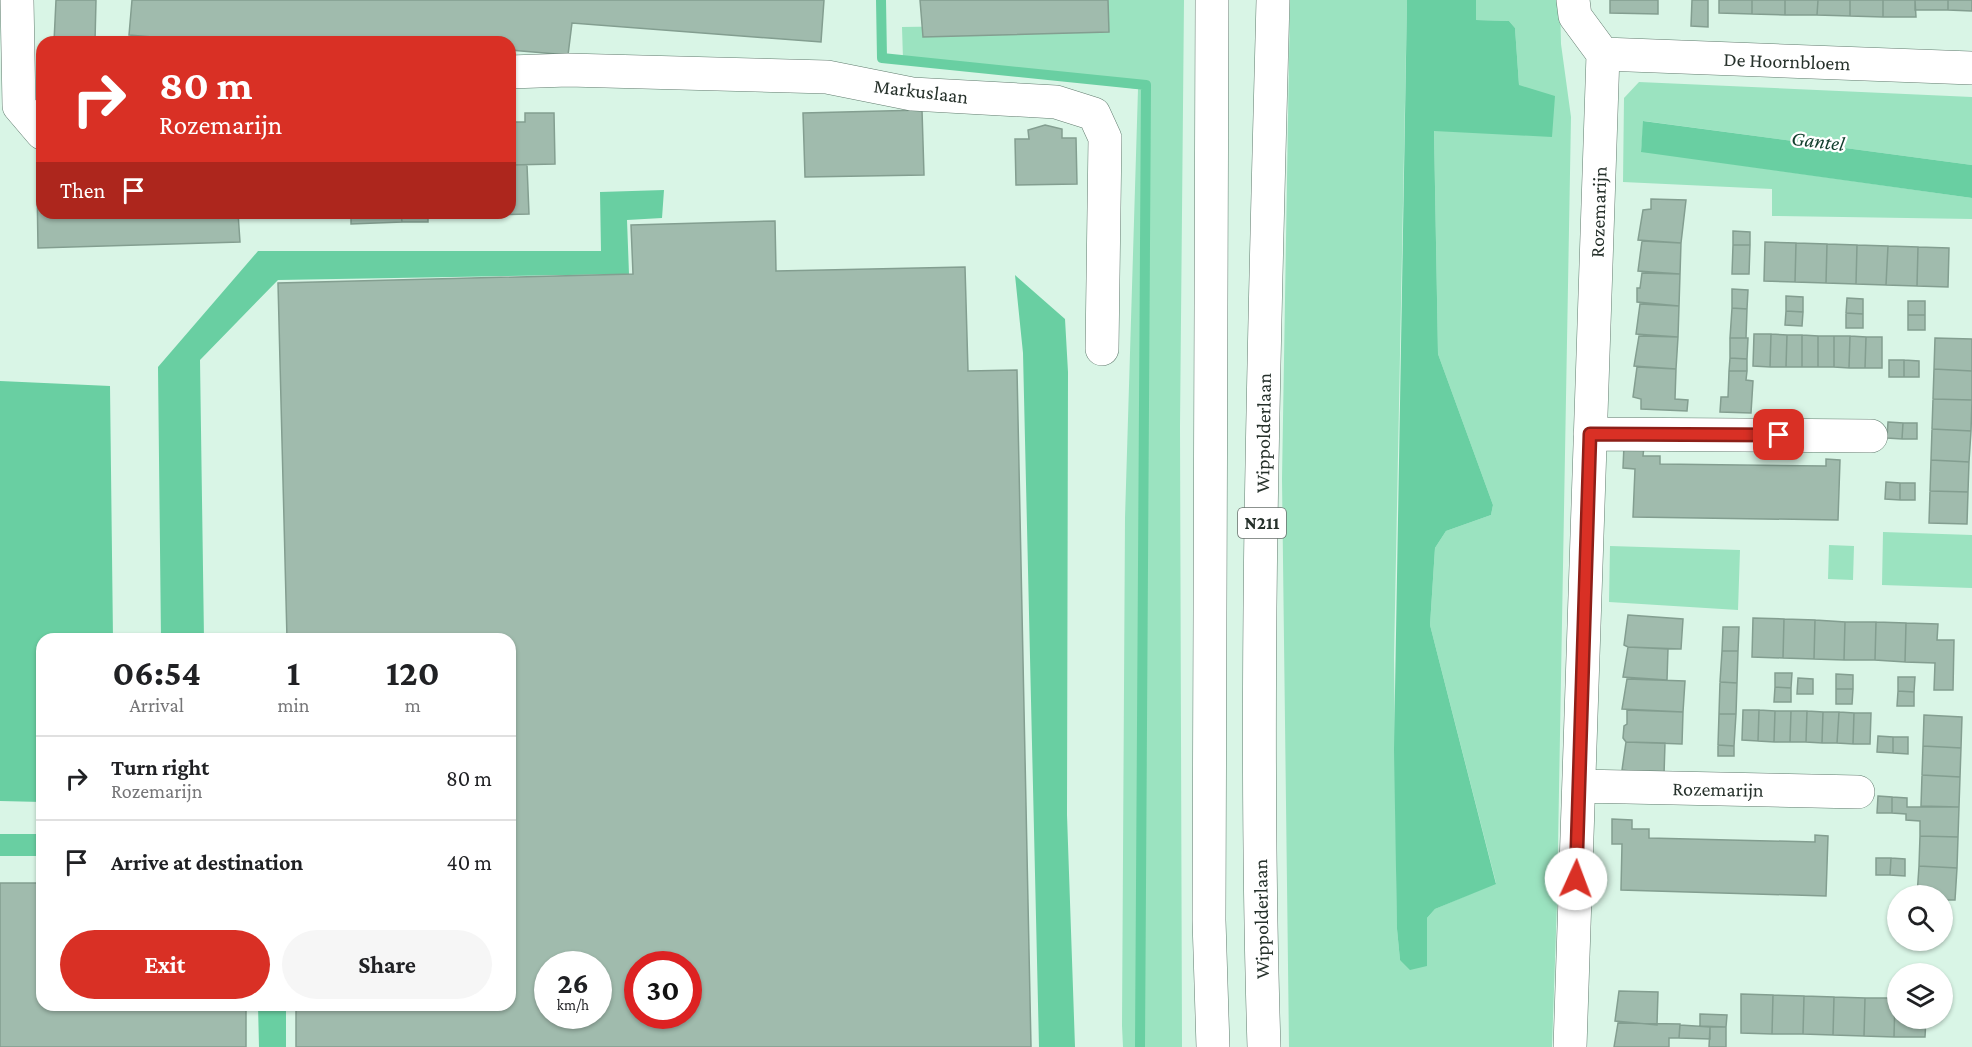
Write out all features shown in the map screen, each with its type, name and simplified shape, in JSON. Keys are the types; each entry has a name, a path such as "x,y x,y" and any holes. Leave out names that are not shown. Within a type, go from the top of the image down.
{"street":[{"path":"17,0 19,106 36,126"},
{"name":"N211","path":"1212,0 1209,789 1213,1047"},
{"name":"Wippolderlaan","path":"1264,1047 1260,930 1263,418 1273,0"},
{"path":"1573,0 1575,15 1603,54"},
{"name":"De Hoornbloem","path":"1603,54 1972,68"},
{"name":"Rozemarijn","path":"1570,1047 1603,54"},
{"name":"Markuslaan","path":"516,72 568,70 827,77 912,94 1056,102 1094,114 1105,138 1102,349"},
{"path":"1590,434 1871,436"},
{"name":"Rozemarijn","path":"1579,786 1858,792"}],"shaded area":[{"path":"1095,0 1184,0 1180,427 1182,1047 1123,1047 1122,1026 1125,518 1138,89 903,59 902,27 1095,24"},
{"path":"1290,0 1407,0 1394,658 1397,929 1400,960 1427,965 1427,918 1435,909 1496,883 1430,625 1435,548 1446,531 1491,515 1493,505 1438,354 1434,130 1519,85 1515,28 1509,21 1475,20 1476,0 1560,0 1561,44 1571,117 1557,903 1552,1047 1289,1047 1282,479"},
{"path":"1407,0 1476,0 1476,20 1509,21 1515,28 1519,85 1555,96 1552,137 1434,131 1438,354 1493,505 1491,515 1446,531 1435,548 1430,625 1496,884 1435,909 1427,918 1427,966 1410,970 1400,960 1397,929 1394,750"},
{"path":"1639,82 1972,97 1972,165 1644,121 1641,151 1972,198 1972,219 1772,216 1772,189 1623,182 1624,98"},
{"name":"Gantel","path":"1643,121 1972,165 1972,198 1641,152"},
{"path":"664,190 662,218 627,220 629,274 278,280 200,360 204,633 161,633 158,367 258,251 601,251 600,192"},
{"path":"1015,275 1065,319 1068,372 1067,815 1075,1047 1039,1047 1023,353"},
{"path":"0,381 110,386 113,633 36,633 36,802 0,801"},
{"path":"1883,532 1972,535 1972,588 1882,585"},
{"path":"1829,545 1854,546 1853,580 1828,579"},
{"path":"1610,546 1740,550 1738,610 1609,602"},
{"path":"0,834 36,834 36,856 0,856"},
{"path":"258,1011 286,1011 286,1047 259,1047"}],"building":[{"path":"56,0 96,0 95,36 54,36"},
{"path":"132,0 824,0 821,42 572,23 568,55 516,51 516,36 129,35"},
{"path":"920,0 1108,0 1109,32 923,37"},
{"path":"1610,0 1658,0 1658,14 1610,13"},
{"path":"1692,0 1708,0 1708,27 1691,26"},
{"path":"1719,0 1752,0 1752,14 1719,13"},
{"path":"1752,0 1785,0 1785,15 1752,14"},
{"path":"1785,0 1818,0 1817,15 1785,15"},
{"path":"1818,0 1850,0 1850,16 1817,15"},
{"path":"1850,0 1883,0 1883,17 1850,16"},
{"path":"1883,0 1915,0 1916,17 1883,17"},
{"path":"1915,0 1948,0 1948,10 1915,10"},
{"path":"1948,0 1972,0 1972,11 1948,10"},
{"path":"922,110 924,175 805,177 803,113"},
{"path":"525,113 554,113 555,164 516,165 516,122 525,122"},
{"path":"1045,125 1062,129 1062,138 1076,138 1077,184 1016,185 1015,139 1029,139 1028,130"},
{"path":"516,165 527,165 529,214 516,214"},
{"path":"1651,199 1686,200 1681,243 1638,240 1643,210 1651,209"},
{"path":"38,219 238,219 240,242 38,248"},
{"path":"351,219 402,219 402,222 351,224"},
{"path":"402,219 428,219 428,222 402,222"},
{"path":"775,221 776,271 965,267 968,371 1017,370 1031,1047 296,1047 296,1011 516,1011 516,633 287,633 278,283 633,274 631,225"},
{"path":"1733,231 1750,232 1750,245 1733,245"},
{"path":"1642,241 1681,243 1680,274 1638,271"},
{"path":"1765,242 1796,243 1795,282 1764,281"},
{"path":"1796,243 1827,244 1826,283 1795,282"},
{"path":"1827,244 1857,245 1856,284 1826,283"},
{"path":"1733,245 1750,245 1749,274 1732,274"},
{"path":"1857,245 1888,246 1886,285 1856,284"},
{"path":"1888,246 1918,247 1917,286 1886,285"},
{"path":"1918,247 1949,248 1948,287 1917,286"},
{"path":"1642,273 1680,274 1679,306 1637,302 1637,288 1640,288"},
{"path":"1732,289 1748,290 1747,309 1732,308"},
{"path":"1786,296 1803,297 1803,312 1786,311"},
{"path":"1847,298 1863,299 1863,314 1846,313"},
{"path":"1908,301 1925,301 1925,315 1908,315"},
{"path":"1640,304 1679,306 1678,337 1636,334"},
{"path":"1732,308 1747,309 1746,338 1730,338"},
{"path":"1786,311 1803,312 1802,326 1785,325"},
{"path":"1846,313 1863,314 1863,328 1846,328"},
{"path":"1908,315 1925,315 1925,330 1908,330"},
{"path":"1754,334 1771,334 1770,367 1753,366"},
{"path":"1771,334 1787,335 1786,367 1770,367"},
{"path":"1787,335 1802,335 1802,367 1786,367"},
{"path":"1802,335 1818,336 1818,367 1802,367"},
{"path":"1639,336 1678,337 1676,369 1634,366"},
{"path":"1818,336 1834,336 1834,367 1818,367"},
{"path":"1834,336 1850,336 1849,368 1834,367"},
{"path":"1850,336 1866,337 1865,368 1849,368"},
{"path":"1866,337 1882,337 1882,368 1865,368"},
{"path":"1730,338 1748,338 1747,359 1730,358"},
{"path":"1935,338 1972,339 1972,371 1934,369"},
{"path":"1730,358 1747,359 1747,371 1729,371"},
{"path":"1889,360 1904,360 1904,377 1889,377"},
{"path":"1904,360 1919,361 1919,377 1904,377"},
{"path":"1637,367 1676,369 1675,399 1688,400 1687,411 1641,409 1641,399 1633,397"},
{"path":"1934,369 1972,371 1972,400 1933,399"},
{"path":"1729,371 1747,371 1746,380 1753,381 1751,413 1720,412 1721,397 1728,397"},
{"path":"1933,399 1972,400 1971,431 1932,429"},
{"path":"1888,422 1903,423 1902,439 1887,438"},
{"path":"1903,423 1917,423 1917,439 1902,439"},
{"path":"1932,429 1971,431 1969,462 1931,460"},
{"path":"1624,445 1644,446 1643,456 1660,456 1660,464 1826,466 1826,459 1840,460 1838,520 1633,517 1635,469 1623,468"},
{"path":"1931,460 1969,462 1968,492 1930,491"},
{"path":"1886,482 1900,483 1900,500 1885,499"},
{"path":"1900,483 1915,483 1915,500 1900,500"},
{"path":"1930,491 1968,492 1967,524 1929,523"},
{"path":"1628,615 1683,619 1681,649 1624,645"},
{"path":"1753,618 1784,619 1783,658 1752,657"},
{"path":"1784,619 1815,620 1814,659 1783,658"},
{"path":"1815,620 1845,622 1844,660 1814,659"},
{"path":"1845,622 1876,622 1875,660 1844,660"},
{"path":"1876,622 1906,623 1905,662 1875,660"},
{"path":"1906,623 1938,624 1937,640 1954,640 1953,690 1934,690 1935,663 1905,662"},
{"path":"1723,627 1739,627 1738,651 1722,651"},
{"path":"1628,647 1668,649 1667,680 1623,677"},
{"path":"1722,651 1738,651 1737,683 1720,682"},
{"path":"1775,673 1792,673 1791,688 1775,687"},
{"path":"1836,674 1853,675 1853,689 1836,689"},
{"path":"1898,677 1915,677 1914,692 1898,691"},
{"path":"1798,678 1813,679 1813,694 1797,694"},
{"path":"1627,679 1685,681 1683,712 1622,709"},
{"path":"1720,682 1737,683 1736,714 1719,714"},
{"path":"1775,687 1791,688 1791,702 1774,702"},
{"path":"1836,689 1853,689 1852,704 1836,704"},
{"path":"1898,691 1914,692 1914,706 1897,706"},
{"path":"1627,710 1683,712 1682,744 1626,742 1623,738 1624,726 1627,724"},
{"path":"1743,710 1759,710 1758,741 1742,740"},
{"path":"1759,710 1775,711 1774,742 1758,741"},
{"path":"1775,711 1791,711 1790,742 1774,742"},
{"path":"1791,711 1807,711 1806,742 1790,742"},
{"path":"1807,711 1823,712 1822,743 1806,742"},
{"path":"1823,712 1839,712 1837,743 1822,743"},
{"path":"1839,712 1854,713 1853,744 1837,743"},
{"path":"1854,713 1871,713 1870,744 1853,744"},
{"path":"1719,714 1736,714 1734,746 1718,745"},
{"path":"1924,715 1962,717 1961,748 1923,746"},
{"path":"1878,736 1893,737 1893,753 1877,752"},
{"path":"1893,737 1908,737 1908,754 1893,753"},
{"path":"1626,742 1665,743 1664,775 1622,770"},
{"path":"1718,745 1734,746 1734,756 1718,756"},
{"path":"1923,746 1961,748 1960,777 1922,775"},
{"path":"1922,775 1960,777 1959,807 1921,806"},
{"path":"1878,796 1892,797 1892,813 1877,813"},
{"path":"1892,797 1907,798 1907,807 1959,807 1958,837 1920,836 1920,821 1906,820 1906,814 1892,813"},
{"path":"1612,819 1632,820 1632,829 1649,829 1649,838 1815,842 1815,835 1828,836 1826,896 1621,890 1622,844 1612,844"},
{"path":"1920,836 1958,837 1957,868 1919,866"},
{"path":"1876,858 1891,858 1890,875 1876,875"},
{"path":"1891,858 1905,859 1905,876 1890,875"},
{"path":"1919,866 1957,868 1955,900 1953,900 1953,885 1918,885"},
{"path":"0,883 36,883 36,1011 246,1011 246,1047 0,1047"},
{"path":"1619,991 1658,992 1657,1025 1615,1021"},
{"path":"1741,994 1773,995 1772,1034 1741,1033"},
{"path":"1773,995 1804,996 1803,1034 1772,1034"},
{"path":"1804,996 1834,997 1833,1035 1803,1034"},
{"path":"1834,997 1865,998 1864,1036 1833,1035"},
{"path":"1865,998 1887,998 1887,1029 1894,1029 1894,1037 1864,1036"},
{"path":"1700,1014 1727,1015 1726,1027 1700,1026"},
{"path":"1618,1023 1680,1024 1679,1038 1669,1038 1669,1047 1614,1047"},
{"path":"1680,1025 1710,1027 1710,1039 1679,1038"},
{"path":"1710,1027 1726,1027 1726,1047 1709,1047"},
{"path":"1894,1029 1925,1029 1925,1037 1894,1037"}],"waterway":[{"path":"881,0 882,58 1146,85 1140,1047"}],"route":[{"path":"1576,879 1590,434 1779,435"}]}
